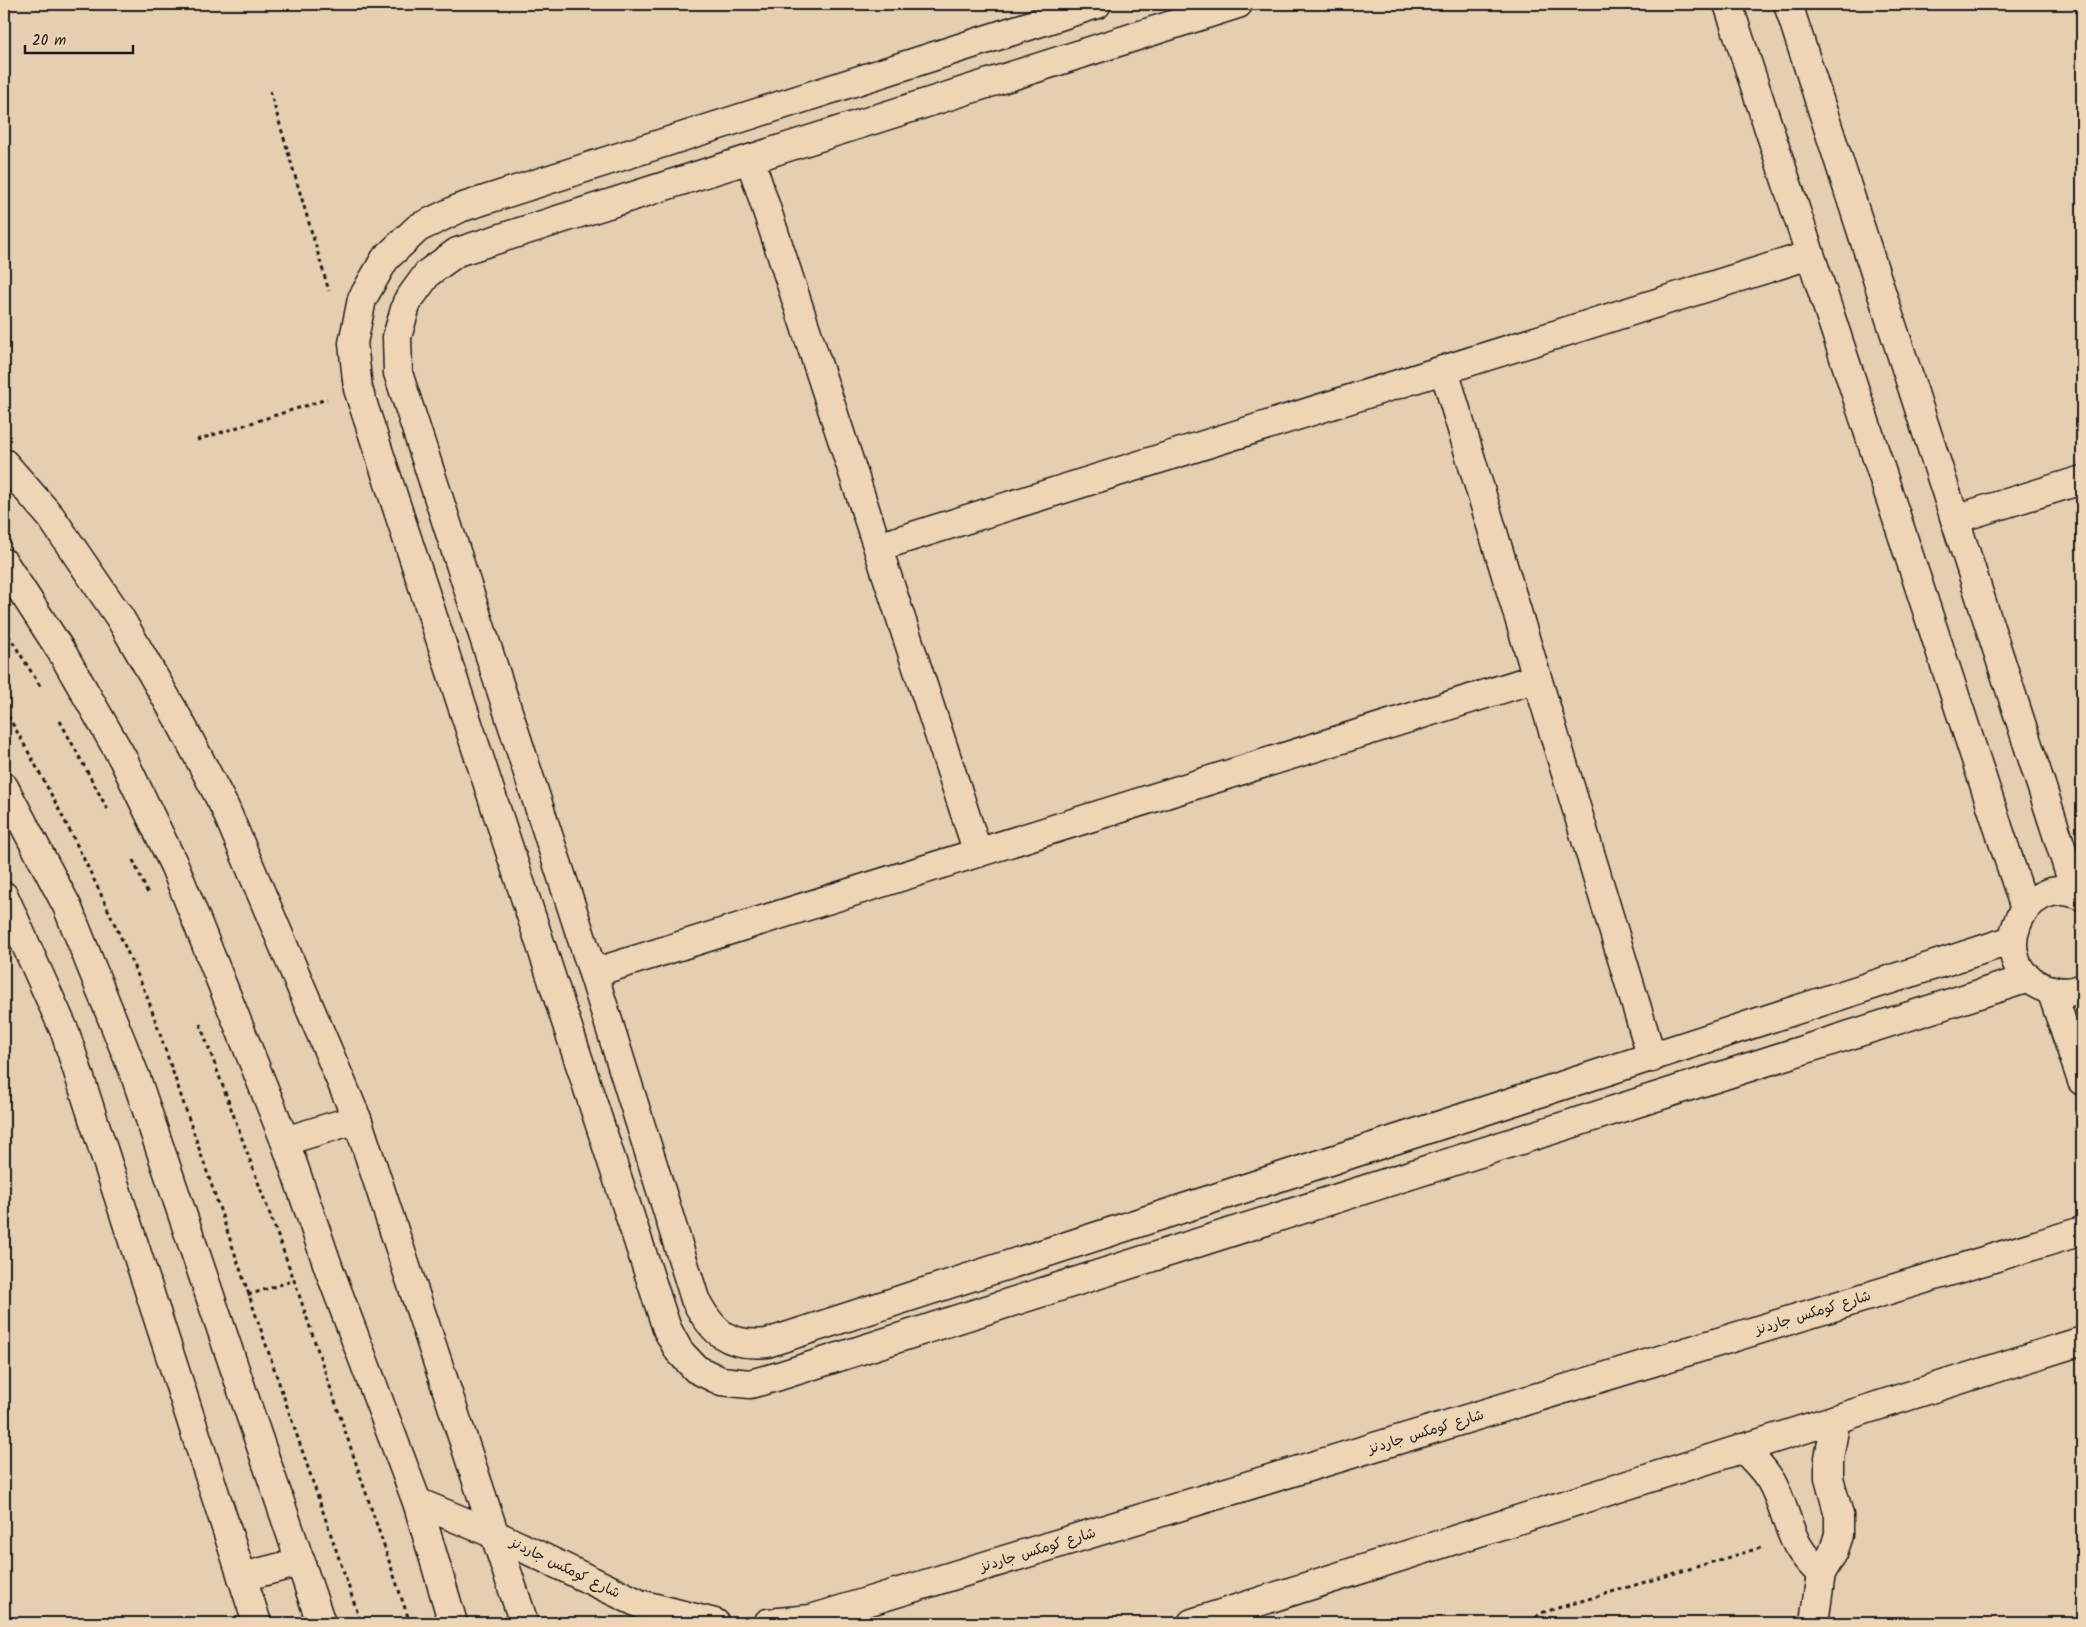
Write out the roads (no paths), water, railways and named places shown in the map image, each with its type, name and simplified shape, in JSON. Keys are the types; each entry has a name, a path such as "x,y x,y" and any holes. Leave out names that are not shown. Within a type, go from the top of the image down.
{"street":[{"path":"1097,4 460,208 418,228 385,258 362,299 353,343 358,389 667,1329 679,1351 696,1369 721,1381 750,1384 776,1377 2040,984"},
{"path":"1238,4 457,252 428,273 407,302 397,337 398,373 593,972 695,1299 704,1316 716,1331 731,1340 749,1345 767,1343 2012,940"},
{"path":"1728,4 2025,909"},
{"path":"1788,4 2079,895 2048,894 2035,900 2025,909 2016,924 2012,940 2014,955 2020,967 2040,984 2065,992 2082,988"},
{"path":"750,158 978,853"},
{"path":"878,547 1810,255"},
{"path":"1444,370 1652,1058"},
{"path":"4,463 50,518 120,618 185,731 226,808 357,1119 524,1623"},
{"path":"1955,519 2082,480"},
{"path":"4,563 63,654 127,767 175,867 285,1141 329,1269 417,1502 453,1623"},
{"path":"593,972 1537,678"},
{"path":"4,787 67,906 136,1078 301,1562 320,1623"},
{"path":"4,896 65,1032 257,1623"},
{"path":"2040,984 2082,1081"},
{"path":"285,1141 357,1119"},
{"name":"شارع كومكس جاردنز","path":"768,1623 810,1621 2082,1231"},
{"path":"1192,1623 2082,1341"},
{"path":"1814,1623 1821,1573 1833,1553 1839,1535 1839,1515 1830,1478 1829,1458 1836,1418"},
{"path":"1742,1448 1758,1463 1770,1480 1778,1496 1793,1539 1809,1562 1821,1573"},
{"name":"شارع كومكس جاردنز","path":"417,1502 494,1534 640,1604 715,1623"},
{"path":"242,1577 301,1562"}]}
